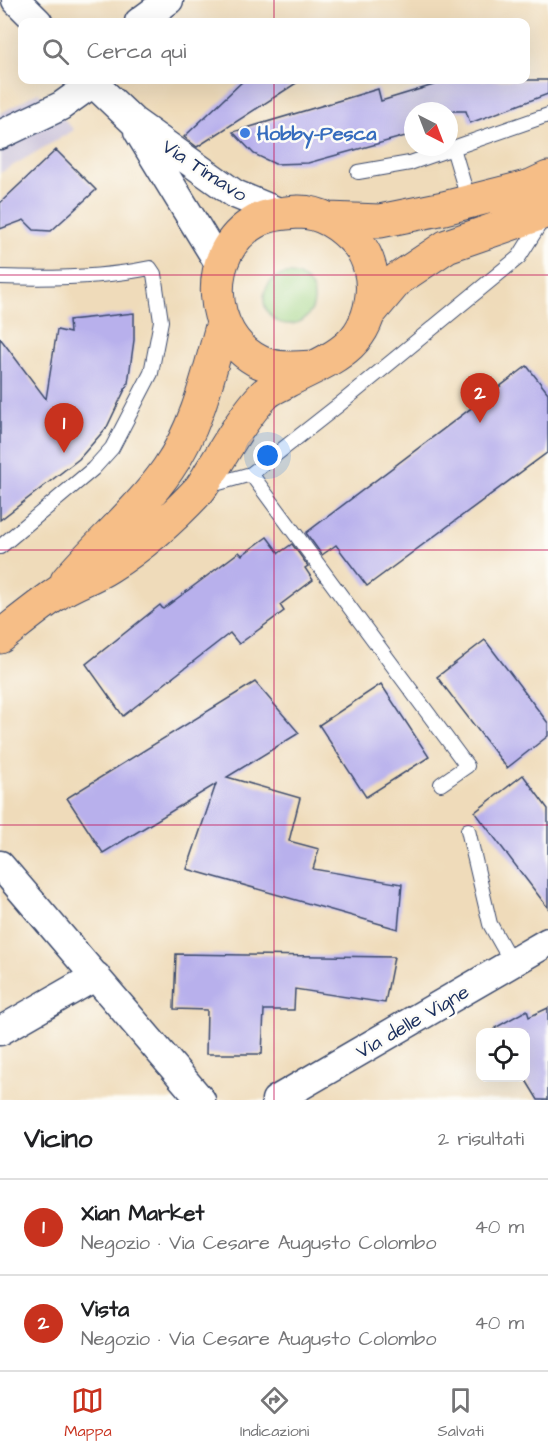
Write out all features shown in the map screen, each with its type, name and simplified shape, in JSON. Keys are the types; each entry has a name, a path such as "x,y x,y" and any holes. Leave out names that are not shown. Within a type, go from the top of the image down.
{"main road":[{"path":"328,219 380,221 469,202 531,186 548,178"},
{"name":"Via Timavo","path":"314,367 287,369 260,362 238,346 222,324 216,294 220,265 233,240 254,222 281,213 305,212 328,219 346,231 361,247 370,267 373,288 371,310"},
{"path":"3,627 57,593 108,567 154,532 200,488 265,393 334,359 350,346 363,329 371,310 398,279 447,246 547,212"},
{"path":"57,593 90,553 147,495 168,469 183,443 202,396 222,324"}],"street":[{"path":"16,0 34,18"},
{"path":"144,18 169,0"},
{"name":"Via Timavo","path":"0,135 61,106 87,84"},
{"name":"Via Timavo","path":"94,84 133,121 235,194 281,213"},
{"name":"Via Timavo","path":"133,121 220,265"},
{"path":"0,866 201,1100"},
{"name":"Via delle Vigne","path":"276,1100 548,942"},
{"path":"0,1031 96,976"}],"lane":[{"path":"458,146 548,115"},
{"path":"358,172 411,163 431,156"},
{"path":"455,156 469,202"},
{"path":"200,488 251,474 519,257 547,212"},
{"path":"0,277 30,278 124,273 150,268 154,274 161,321 151,373 112,447 93,469 0,547"},
{"path":"251,474 467,766 441,784"},
{"path":"468,830 490,924 512,963"}],"shaded area":[{"path":"38,92 74,130 0,173 0,114"}],"green space":[{"path":"289,274 303,278 310,285 314,299 310,313 303,320 289,324 275,320 268,313 264,299 268,285 275,278"}],"building":[{"path":"530,80 548,80 548,94 470,123 466,111 458,111 458,102 404,102 404,136 308,163 275,164 254,154 233,132 378,89 381,101 437,84 530,84"},
{"path":"240,84 295,84 197,147 184,137"},
{"path":"56,150 96,190 51,231 34,230 24,220 0,229 0,203"},
{"path":"134,313 134,340 128,383 107,427 79,459 0,520 0,338 46,399 57,330 70,333 69,320"},
{"path":"527,366 548,393 548,452 367,586 336,545 322,555 306,533"},
{"path":"267,537 279,553 292,544 308,566 305,568 313,580 280,605 284,611 239,644 230,633 123,716 86,664 160,605 163,609 239,552 242,555"},
{"path":"485,640 548,723 548,736 507,768 437,677"},
{"path":"255,682 299,733 227,777 300,798 289,841 319,849 313,869 402,884 398,929 187,869 216,784 103,853 67,798"},
{"path":"381,684 429,757 366,797 319,725"},
{"path":"523,775 548,809 548,908 475,812"},
{"path":"176,954 394,957 385,1003 295,989 294,1010 264,1010 262,1054 206,1054 207,1010 174,1009"},
{"path":"548,1008 548,1100 538,1100 527,1082 530,1082 530,1028 495,1028 527,1010 529,1017"}],"place":[{"name":"Hobby-Pesca","path":"245,133"},
{"name":"Vista","path":"480,423"},
{"name":"Xian Market","path":"64,453"}]}
